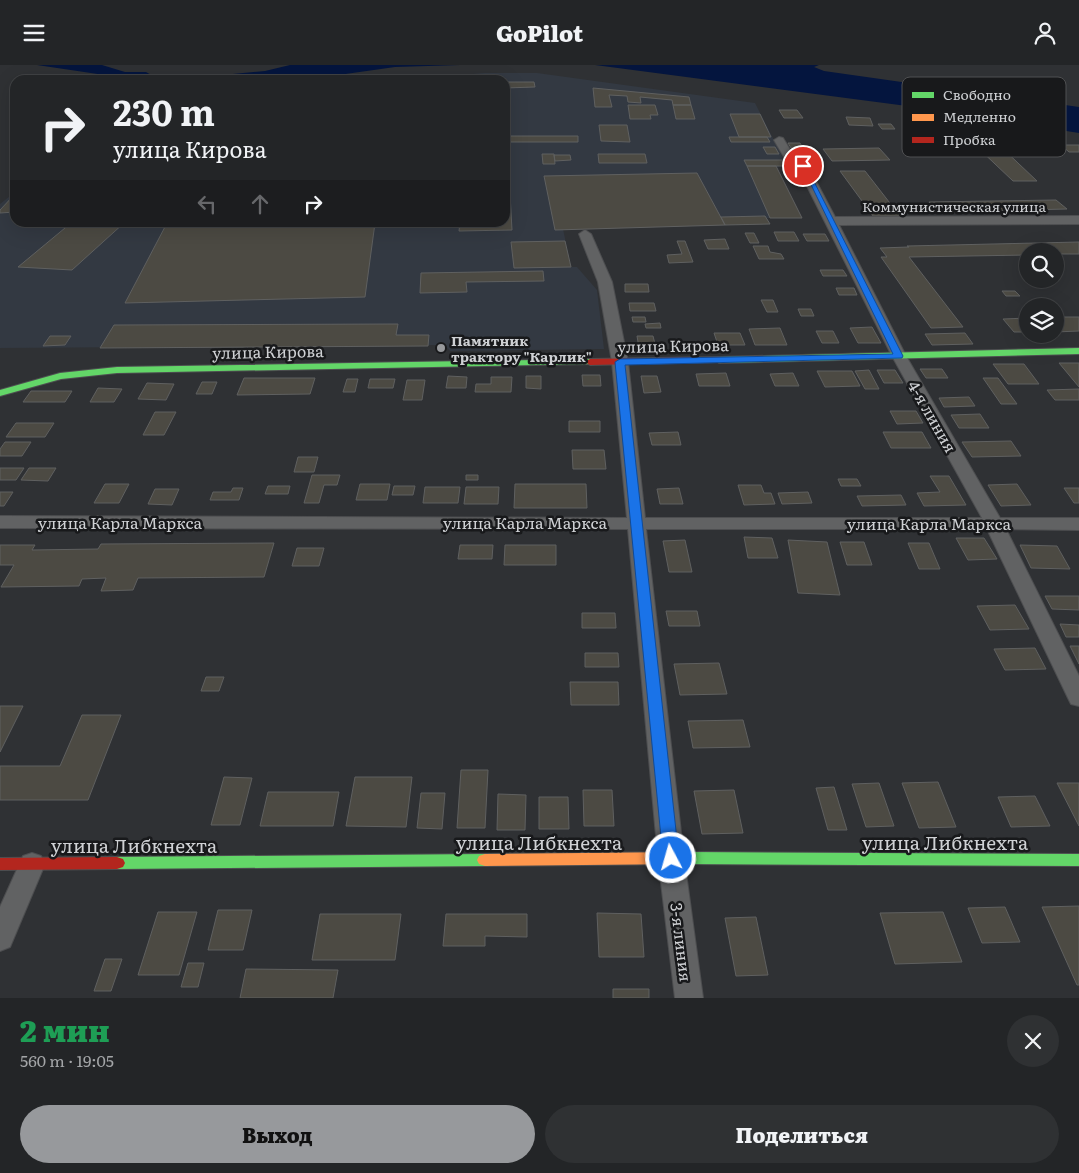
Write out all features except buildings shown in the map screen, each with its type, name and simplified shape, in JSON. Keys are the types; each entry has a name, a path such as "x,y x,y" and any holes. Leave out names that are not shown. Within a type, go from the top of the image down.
{"street":[{"name":"4-я линия","path":"779,140 788,155 803,166 899,356 994,523 1079,698"},
{"name":"Коммунистическая улица","path":"830,221 1079,220"},
{"name":"3-я линия","path":"585,234 605,282 620,362 671,858 689,998"},
{"name":"улица Кирова","path":"0,393 60,376 117,370 620,362 1079,351"},
{"name":"улица Карла Маркса","path":"0,522 1079,524"},
{"name":"улица Либкнехта","path":"0,863 671,858 1079,859"},
{"path":"0,939 32,863"}],"shaded area":[{"path":"537,73 755,103 787,166 776,167 802,218 767,218 770,224 563,229 571,267 577,267 597,290 604,349 450,351 445,345 0,348 0,204 10,196 10,227 510,227 510,75 461,75"}],"water":[{"path":"37,65 102,65 125,72 146,72 151,75 104,75"},
{"path":"290,65 460,65 395,67 338,75 223,75 265,71"},
{"path":"595,65 819,65 814,67 824,71 902,82 902,105"},
{"path":"1066,105 1079,107 1079,133 1066,131"}],"traffic: fast":[{"path":"719,360 1079,351"},
{"path":"0,393 60,376 117,370 590,362"},
{"path":"685,858 1079,860"},
{"path":"117,863 485,860"}],"traffic: slow":[{"path":"485,860 685,858"}],"traffic: jam":[{"path":"590,362 719,360"},
{"path":"0,864 117,863"}],"place":[{"name":"Памятник трактору \"Карлик\"","path":"441,348"}],"route":[{"path":"671,858 620,362 899,356 803,166"}]}
